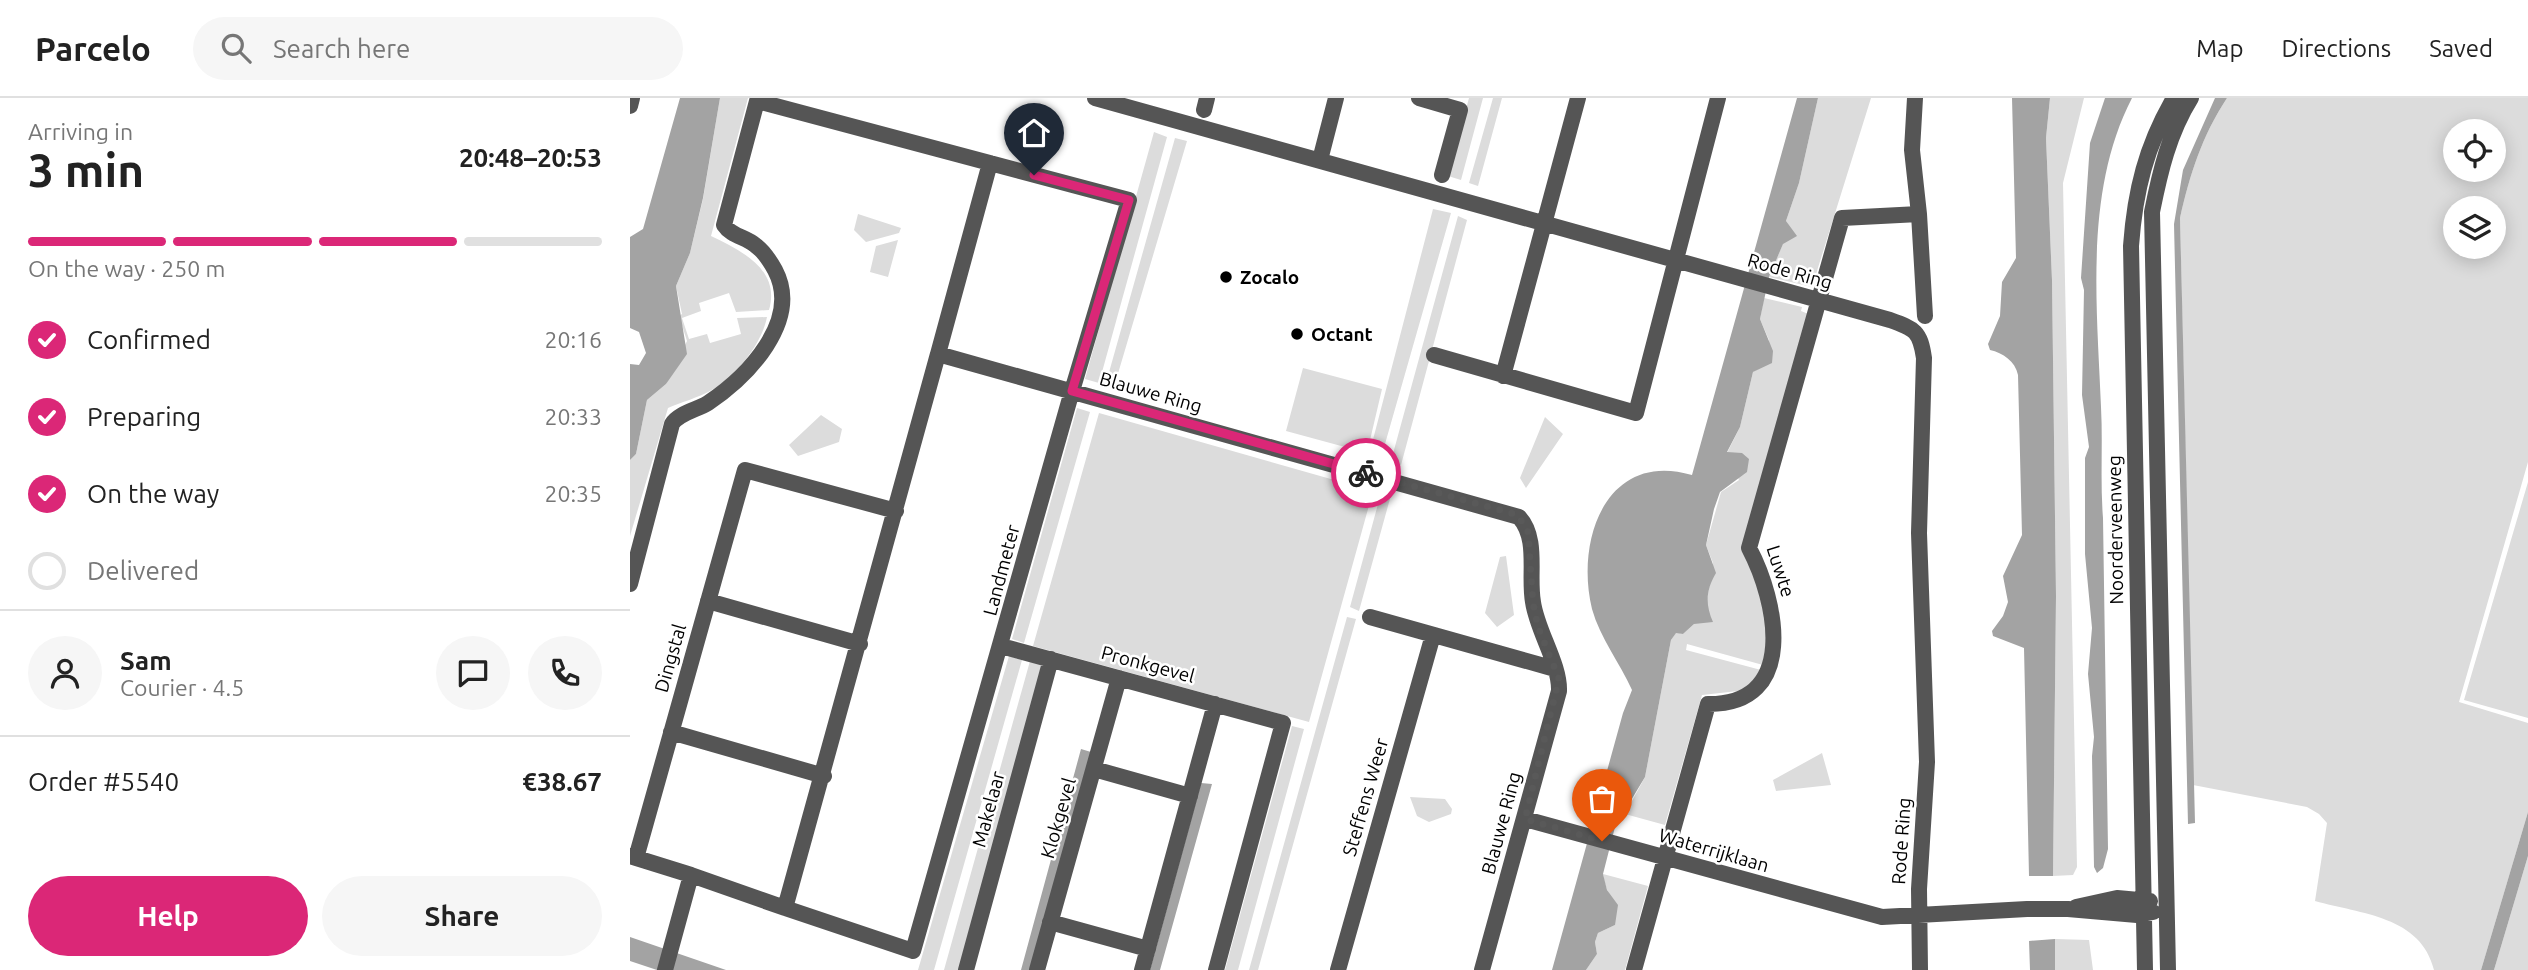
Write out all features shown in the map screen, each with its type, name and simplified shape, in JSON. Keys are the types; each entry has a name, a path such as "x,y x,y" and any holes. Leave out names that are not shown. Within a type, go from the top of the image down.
{"street":[{"path":"630,107 632,98"},
{"name":"Rode Ring","path":"1096,98 1154,106 1320,160 1910,327 1920,337 1923,358 1919,533 1927,762 1918,911"},
{"path":"1320,160 1336,98"},
{"path":"1419,98 1461,104 1441,175"},
{"path":"1503,376 1578,98"},
{"path":"1434,355 1636,413 1718,98"},
{"path":"1915,98 1912,150 1925,316"},
{"name":"Noorderveenweg","path":"2145,970 2131,246 2137,183 2152,139 2174,98"},
{"path":"2168,970 2152,212 2160,173 2180,116 2191,98"},
{"path":"630,584 672,424 720,395 744,372 768,342 782,314 782,288 767,256 756,246 730,232 724,225 757,101 990,163 824,776 785,908 633,857"},
{"name":"Landmeter","path":"785,908 914,951 1072,391 1129,200 990,163"},
{"path":"1819,302 1842,218 1919,214"},
{"name":"Luwte","path":"1664,857 1708,704 1742,699 1760,686 1766,675 1773,640 1771,601 1749,548 1819,302"},
{"name":"Blauwe Ring","path":"938,354 1519,517 1525,523 1531,545 1531,585 1538,627 1559,679 1559,691 1482,970"},
{"name":"Dingstal","path":"633,857 745,470 896,511"},
{"path":"708,601 860,644"},
{"path":"1370,617 1555,668"},
{"name":"Steffens Weer","path":"1338,970 1433,635"},
{"name":"Pronkgevel","path":"1001,646 1283,723 1216,970"},
{"name":"Makelaar","path":"966,970 1051,659"},
{"name":"Klokgevel","path":"1037,970 1119,678"},
{"path":"1142,970 1215,704"},
{"path":"671,732 824,776"},
{"path":"1094,769 1190,796"},
{"name":"Waterrijklaan","path":"1525,819 1852,910 1918,911 1969,906 1998,910 2061,909 2117,898 2143,907 2165,907"},
{"path":"1634,970 1664,857"},
{"path":"665,970 691,875"},
{"path":"1918,911 1920,970"},
{"path":"1051,922 1148,949"}],"shaded area":[{"path":"680,98 720,98 703,198 690,253 676,286 687,354 666,384 647,400 636,454 630,460 630,364 639,365 646,353 639,332 630,328 630,237 643,229"},
{"path":"720,98 748,98 711,236 745,255 764,272 771,296 769,310 736,312 729,293 699,303 701,311 682,318 689,339 707,334 710,343 741,334 737,318 767,317 760,338 729,378 705,393 668,408 630,536 630,460 636,454 647,400 666,384 687,341 679,316 682,314 676,286 690,253 703,199"},
{"path":"1469,98 1483,98 1461,180 1448,176"},
{"path":"1493,98 1502,98 1478,186 1469,183"},
{"path":"1797,98 1818,98 1799,183 1786,221 1797,236 1783,244 1769,277 1760,319 1773,351 1772,363 1753,372 1740,427 1727,452 1742,453 1749,459 1747,472 1720,492 1706,545 1716,573 1708,597 1713,622 1694,624 1683,634 1676,633 1671,640 1645,777 1615,827 1603,874 1607,890 1618,905 1615,925 1598,933 1595,942 1597,954 1586,970 1552,970 1623,713 1632,690 1600,630 1592,609 1588,582 1594,529 1604,506 1619,488 1638,476 1663,471 1692,475"},
{"path":"1818,98 1871,98 1812,287 1769,277 1789,229 1786,221 1799,183"},
{"path":"2012,98 2050,98 2046,138 2052,280 2056,596 2053,876 2029,876 2024,648 1993,636 1992,631 2003,616 2008,602 2003,576 2022,535 2018,375 2011,362 1990,350 1988,344 2000,316 2002,282 2016,258"},
{"path":"2050,98 2084,98 2063,183 2077,867 2073,875 2053,876 2056,596 2052,280 2046,138"},
{"path":"2105,98 2132,98 2106,171 2097,249 2108,849 2103,868 2097,873 2094,867 2094,737 2088,674 2092,628 2085,554 2085,458 2089,447 2082,395 2084,290 2081,278 2090,143"},
{"path":"2215,98 2227,98 2198,156 2180,218 2195,823 2188,824 2174,224 2183,170"},
{"path":"2227,98 2528,98 2528,462 2459,702 2528,723 2528,812 2481,970 2434,970 2427,952 2416,938 2403,928 2369,914 2315,901 2327,823 2319,814 2307,807 2193,785 2180,218 2198,156"},
{"path":"1154,132 1167,137 1099,383 1085,379"},
{"path":"1175,138 1187,141 1114,387 1106,383"},
{"path":"1433,209 1451,213 1381,458 1369,455"},
{"path":"858,214 901,228 899,233 866,242 854,230"},
{"path":"1458,216 1467,220 1401,465 1391,461"},
{"path":"898,240 888,277 870,272 876,246"},
{"path":"1764,298 1802,307 1801,311 1811,315 1742,551 1760,580 1768,643 1763,665 1687,644 1686,650 1761,670 1747,690 1702,695 1665,825 1625,814 1645,777 1671,640 1676,632 1683,634 1708,611 1707,599 1713,563 1706,545 1721,492 1739,480 1727,453 1740,427 1753,372 1763,366 1769,340 1760,319"},
{"path":"1303,368 1382,389 1367,453 1286,431"},
{"path":"1077,408 1090,412 1024,643 1012,639"},
{"path":"1099,413 1373,491 1309,722 1033,646"},
{"path":"821,415 842,429 839,442 798,456 789,445"},
{"path":"1545,417 1563,434 1526,488 1520,478"},
{"path":"2528,482 2528,718 2464,700"},
{"path":"1381,493 1391,495 1359,611 1350,607"},
{"path":"1506,556 1514,615 1497,627 1485,613 1500,557"},
{"path":"1347,617 1356,619 1258,970 1249,970"},
{"path":"1009,656 1022,660 934,970 918,970"},
{"path":"1030,661 1043,664 960,970 944,970"},
{"path":"1292,726 1304,729 1238,970 1225,970"},
{"path":"1081,749 1091,752 1032,970 1021,970"},
{"path":"1822,753 1831,785 1776,791 1773,780"},
{"path":"1201,783 1212,784 1160,970 1150,970"},
{"path":"1410,797 1445,799 1452,809 1451,814 1429,822 1417,816"},
{"path":"2528,812 2528,856 2494,970 2481,970"},
{"path":"2528,856 2528,970 2494,970"},
{"path":"1603,874 1648,886 1625,970 1586,970 1597,954 1595,942 1598,933 1615,925 1614,909"},
{"path":"630,937 726,970 657,970 630,961"},
{"path":"2055,939 2089,940 2093,970 2055,970"},
{"path":"2055,939 2055,970 2030,970 2029,941"}],"way so far":[{"path":"1366,473 1511,513 1525,523 1531,545 1533,603 1538,627 1559,679 1559,691 1525,819 1602,841"}],"place":[{"name":"Zocalo","path":"1226,277"},
{"name":"Octant","path":"1297,334"}],"route":[{"path":"1034,175 1129,200 1072,391 1366,473"}]}
